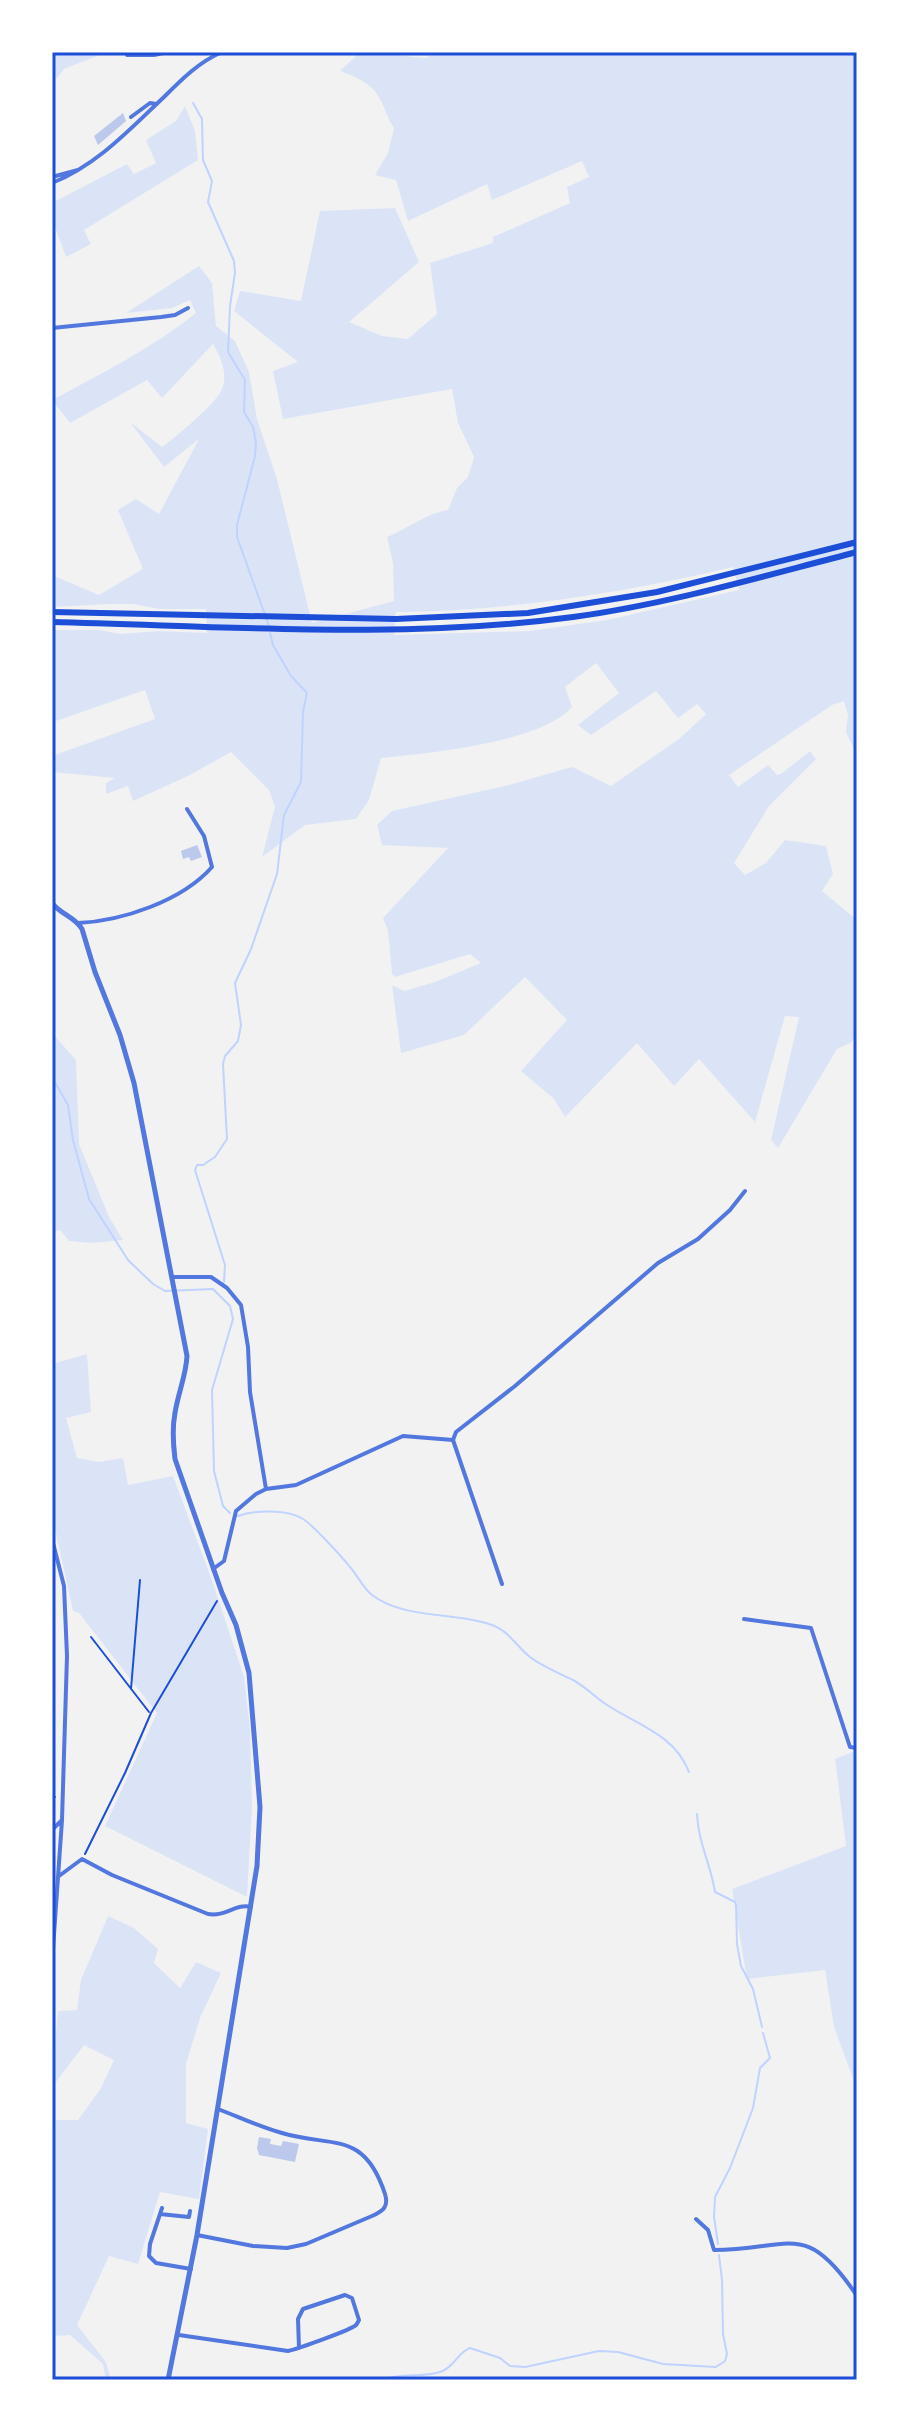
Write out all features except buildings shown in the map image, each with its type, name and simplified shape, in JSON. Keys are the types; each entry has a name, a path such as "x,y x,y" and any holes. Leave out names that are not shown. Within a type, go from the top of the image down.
{"highway":[{"path":"52,612 396,619 494,615 572,607 735,573 857,542"},
{"path":"52,622 394,630 483,626 574,617 659,602 857,552"}],"street":[{"path":"127,55 168,52"},
{"path":"207,52 212,57"},
{"path":"52,183 80,170 110,148 193,69 222,52"},
{"path":"131,117 150,103 156,104"},
{"path":"52,177 70,170 80,170"},
{"path":"52,328 175,315 188,308"},
{"path":"78,923 110,921 144,909 186,888 209,871 212,867 204,836 187,809"},
{"path":"52,903 78,923 120,1035 134,1083 187,1356 186,1375 175,1412 175,1459 244,1653 253,1699 260,1807 257,1866 197,2235 168,2380"},
{"path":"502,1584 453,1440 456,1432 515,1386 658,1263 698,1239 730,1210 745,1191"},
{"path":"173,1277 211,1277 220,1281 241,1305 248,1347 250,1392 266,1489"},
{"path":"213,1569 224,1561 236,1511 256,1494 266,1489 296,1485 403,1436 453,1440"},
{"path":"52,1539 64,1586 67,1621 62,1820 52,1963"},
{"path":"744,1619 811,1628 850,1747 857,1748"},
{"path":"52,1830 62,1820"},
{"path":"59,1876 82,1859 112,1875 208,1914 224,1915 241,1906 251,1907"},
{"path":"197,2235 266,2248 295,2247 372,2216 386,2205 377,2174 368,2159 357,2150 330,2141 283,2134 218,2109"},
{"path":"162,2208 149,2256 156,2263 191,2269"},
{"path":"160,2214 189,2217 190,2211"},
{"path":"696,2219 708,2230 714,2250 790,2242 804,2245 836,2266 857,2296"},
{"path":"179,2335 281,2351 299,2348 356,2325 359,2318 352,2298 345,2295 303,2309 298,2319 299,2348"}],"path":[{"path":"131,1689 140,1580"},
{"path":"82,1859 151,1713 222,1593"},
{"path":"91,1637 151,1713"}],"shaded area":[{"path":"52,52 107,52 64,69 57,78 52,78"},
{"path":"360,52 426,58 436,52 857,52 857,756 846,732 848,715 844,701 832,705 729,775 738,787 768,765 777,775 781,774 810,751 816,759 769,806 734,863 745,875 766,863 785,840 826,846 833,874 822,891 857,920 857,1025 852,1042 837,1049 778,1148 771,1140 799,1017 785,1016 755,1122 699,1059 674,1086 637,1043 565,1117 554,1099 521,1071 567,1020 525,977 464,1035 401,1053 392,985 404,991 481,963 470,954 395,977 392,974 388,931 383,918 448,848 382,845 377,825 392,811 509,785 572,767 611,786 679,739 706,714 697,704 678,718 656,691 591,735 578,725 619,693 596,663 565,687 572,707 557,719 510,738 381,758 369,800 356,819 305,825 262,857 275,807 269,790 231,752 133,801 128,786 106,794 106,783 115,778 52,772 52,756 155,719 145,690 53,722 52,575 99,595 143,569 118,510 136,499 159,514 199,439 164,467 130,422 162,447 217,397 224,379 223,367 213,344 162,398 147,380 70,423 52,400 144,349 196,313 190,300 172,308 126,313 199,266 212,283 216,326 235,341 249,372 257,419 277,479 312,623 394,601 393,563 387,537 448,510 457,488 468,477 474,457 458,423 452,389 283,419 273,371 298,362 234,311 240,291 301,301 320,211 395,208 419,262 349,322 382,336 408,339 437,314 430,263 493,243 493,237 570,203 567,187 589,177 582,161 492,200 487,184 408,221 396,180 375,175 388,153 394,128 375,91 359,79 340,71","holes":["733,567 739,590 607,620 530,631 394,635 396,612 482,608 566,599","109,604 159,609 206,609 207,633 158,631 120,634 99,630 53,630 54,607"]},
{"path":"185,106 195,131 198,160 84,230 91,244 66,257 55,227 52,227 52,203 127,164 134,174 156,163 146,140 176,121"},
{"path":"52,1033 76,1060 79,1144 109,1217 123,1240 91,1243 69,1241 60,1230 52,1232"},
{"path":"87,1354 91,1412 66,1418 77,1458 99,1462 123,1458 128,1485 173,1476 244,1677 250,1729 252,1807 247,1897 105,1826 157,1713 79,1613 73,1611 52,1515 52,1364"},
{"path":"857,1750 857,2089 834,2027 825,1970 747,1979 732,1889 846,1846 835,1759"},
{"path":"108,1916 134,1928 158,1949 154,1963 180,1988 196,1962 221,1973 200,2018 186,2064 186,2123 208,2129 199,2199 160,2192 138,2264 109,2256 77,2325 106,2362 111,2380 106,2380 103,2364 70,2335 52,2336 52,2132 56,2120 78,2120 101,2088 114,2060 84,2045 56,2082 52,2083 58,2011 77,2010 81,1980"}],"waterway":[{"path":"193,103 202,119 203,160 212,181 208,202 234,261 228,352 245,380 244,412 253,427 256,442 237,537 269,626"},
{"path":"224,1282 225,1265 195,1170 197,1165 203,1165 215,1157 227,1139 223,1064 225,1056 238,1041 241,1025 235,983 251,949 277,874 284,815 301,782 303,712 307,693 291,676 273,645 270,633"},
{"path":"52,1077 68,1105 73,1140 89,1199 128,1260 165,1291 213,1289 230,1306 233,1319 212,1390 214,1471 223,1506 230,1513"},
{"path":"238,1516 271,1512 297,1516 308,1522 369,1592 385,1603 413,1612 475,1620 496,1627 535,1661 578,1683 607,1705 665,1740 683,1759 689,1772"},
{"path":"697,1814 715,1892 736,1905 741,1966 753,1989 762,2027"},
{"path":"718,2244 715,2197 730,2168 753,2108 760,2068 770,2058 763,2033"},
{"path":"381,2380 440,2372 470,2348 500,2358 510,2366 525,2367 599,2351 618,2352 663,2364 716,2367 725,2361 727,2354 719,2255"}]}
